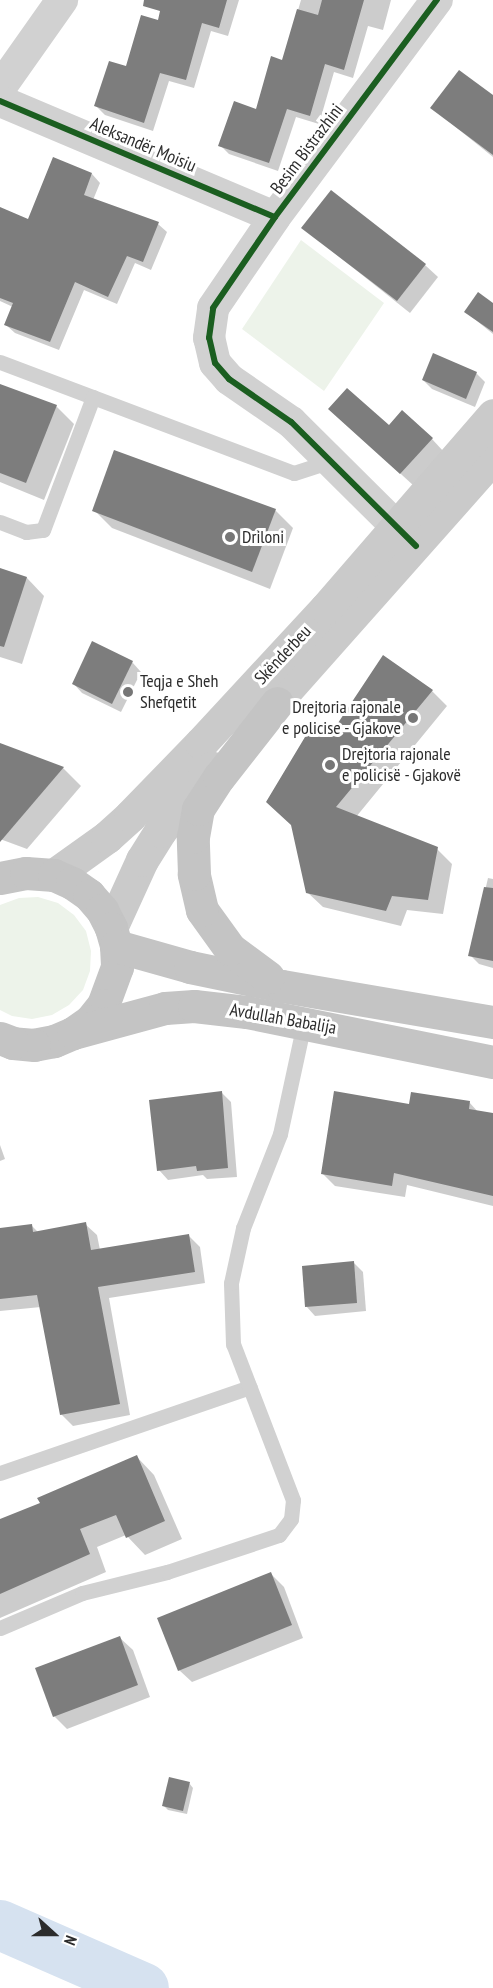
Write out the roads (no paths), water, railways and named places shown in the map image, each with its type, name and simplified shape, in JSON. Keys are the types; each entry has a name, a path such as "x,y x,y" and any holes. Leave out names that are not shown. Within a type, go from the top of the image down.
{"main road":[{"name":"Skënderbeu","path":"114,937 142,860 160,831 220,760 277,703 406,537 493,415"},
{"name":"Skënderbeu","path":"54,875 107,837 150,797 406,537 493,457"},
{"path":"277,703 219,777 198,809 193,837 194,874 202,910 230,949 252,968 282,986"},
{"path":"4,875 40,873 54,875 89,894 102,909 114,937 117,967 104,1005 90,1021 73,1033"},
{"name":"Avdullah Babalija","path":"114,937 190,967 282,986 493,1022"},
{"name":"Avdullah Babalija","path":"34,1045 165,1008 194,1006 248,1012 493,1062"},
{"path":"0,1038 13,1043 34,1045"},
{"path":"0,1056 34,1045"}],"street":[{"path":"0,88 62,0"},
{"name":"Besim Bistrazhini","path":"406,537 291,422 229,379 215,363 209,338 213,308 274,217 437,0"},
{"name":"Aleksandër Moisiu","path":"0,101 274,217"}],"lane":[{"path":"0,362 294,473 330,462"},
{"path":"0,522 26,531 43,530 93,397"},
{"path":"0,1628 82,1593 167,1572 279,1535 291,1519 292,1500 233,1344 231,1283 243,1228 280,1134 304,1023"},
{"path":"0,1473 250,1387"}],"waterway":[{"path":"0,1925 144,1988"}],"place":[{"name":"Driloni","path":"230,537"},
{"name":"Teqja e Sheh Shefqetit","path":"128,692"},
{"name":"Drejtoria rajonale e policise - Gjakove","path":"413,718"},
{"name":"Drejtoria rajonale e policisë - Gjakovë","path":"330,765"}]}
